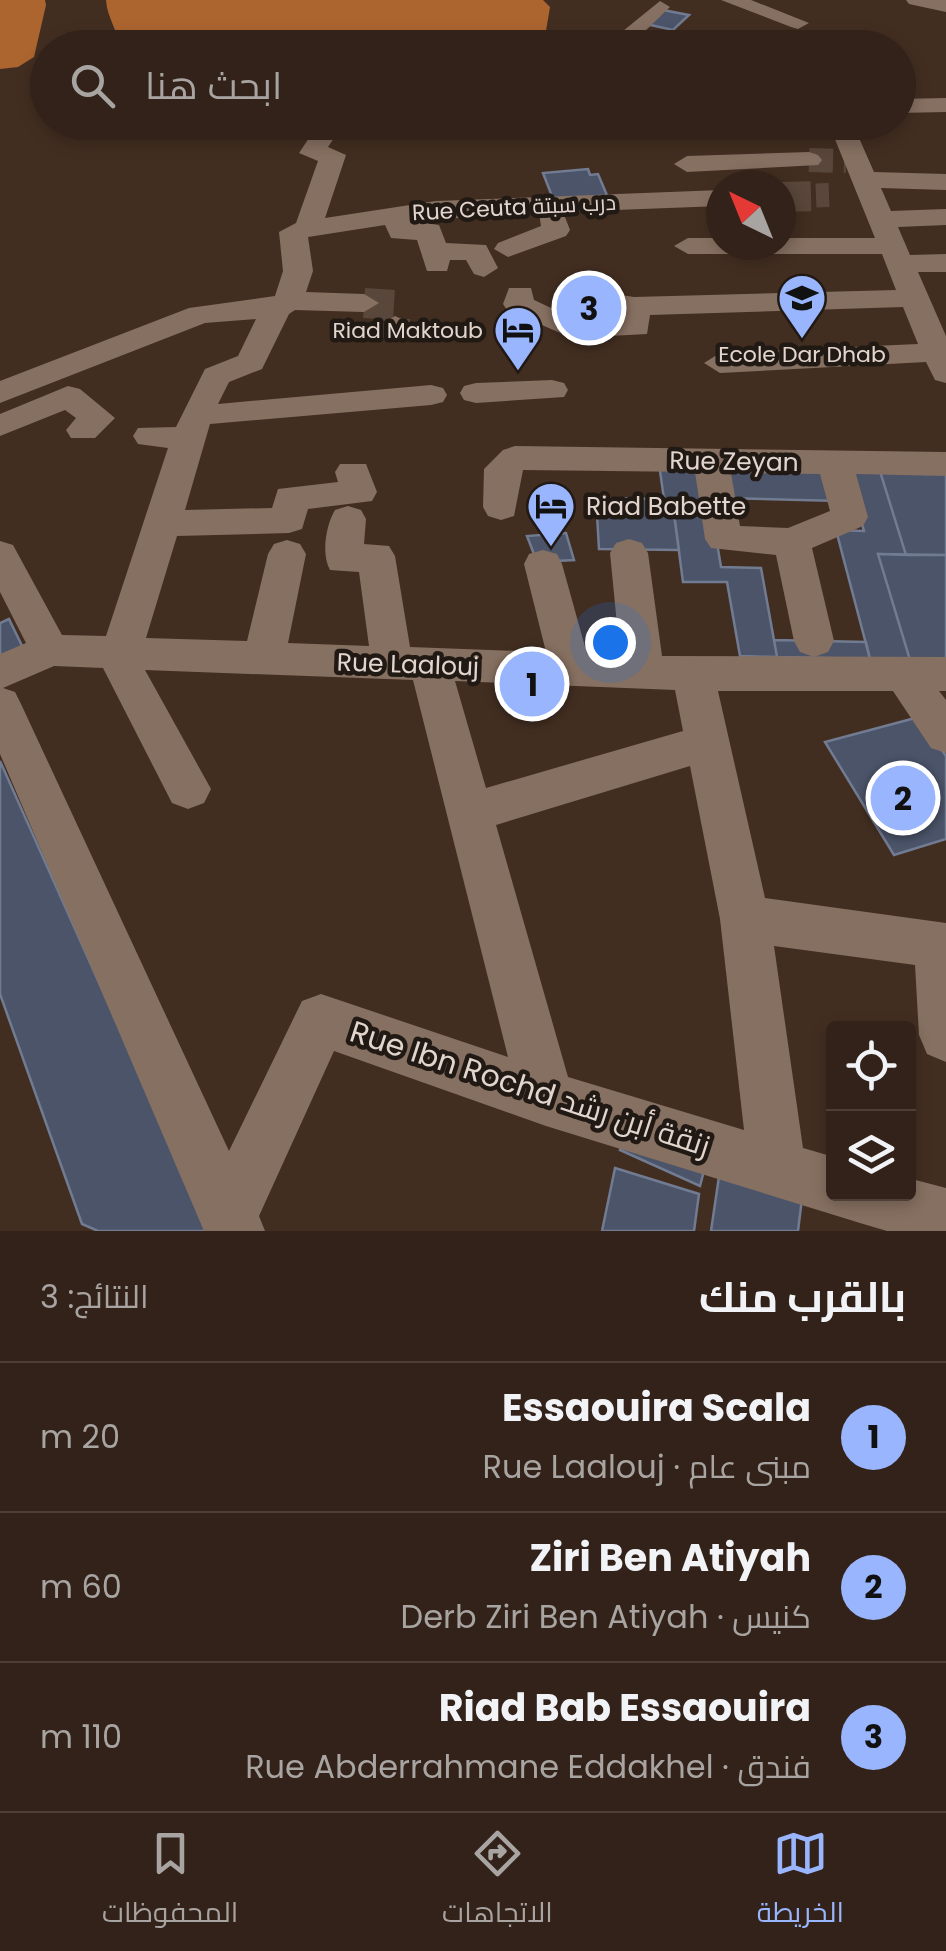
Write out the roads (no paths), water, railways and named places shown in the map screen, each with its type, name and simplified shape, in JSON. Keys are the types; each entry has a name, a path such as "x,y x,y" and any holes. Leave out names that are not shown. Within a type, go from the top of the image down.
{"street":[{"path":"731,0 798,24"},
{"path":"789,0 800,30"},
{"path":"634,30 660,8"},
{"path":"916,106 946,106"},
{"path":"188,789 126,677 121,653 194,426 216,376 250,362 298,272 293,232 308,230 333,156 312,153 320,140"},
{"path":"720,363 944,359 869,202 847,140"},
{"path":"766,170 810,160"},
{"path":"686,164 731,170"},
{"path":"688,246 946,182"},
{"name":"Rue Ceuta درب سبتة","path":"308,230 706,199"},
{"path":"869,202 946,217"},
{"path":"869,202 946,263"},
{"path":"508,248 556,230 551,214"},
{"path":"387,258 382,234 398,223 429,231 435,259 476,251 484,268"},
{"path":"585,285 605,301 634,306 915,298"},
{"path":"520,294 518,304 572,328 636,327 634,306"},
{"path":"1,418 200,314 282,305 364,303"},
{"path":"394,325 394,331 445,332"},
{"path":"476,393 552,390"},
{"path":"150,436 233,415 431,395"},
{"path":"1,418 68,396 98,418 82,430"},
{"name":"Rue Zeyan","path":"501,507 502,468 508,460 522,457 946,464"},
{"path":"711,460 724,540 792,542 850,517 835,463"},
{"path":"165,522 289,520 291,498 358,492 353,472"},
{"path":"348,519 344,560 376,556 411,664 470,813 546,1098"},
{"path":"792,542 818,657"},
{"path":"630,553 643,672"},
{"path":"264,658 287,554"},
{"path":"0,555 50,650 0,672"},
{"path":"543,564 571,670"},
{"name":"Rue Laalouj","path":"50,650 693,674 818,657 925,674"},
{"path":"693,674 745,919 777,1170"},
{"path":"925,674 946,735"},
{"path":"0,704 232,1224"},
{"path":"470,813 709,742"},
{"path":"745,919 939,944 946,1035"},
{"name":"Rue Ibn Rochd زنقة أبن رشد","path":"232,1224 321,1020 546,1098 826,1184"},
{"path":"885,1201 946,1218"}],"tunnel":[{"path":"809,160 846,161"},
{"path":"817,196 781,197 829,195"},
{"path":"364,303 395,305 395,325"}],"place":[{"name":"Riad Bab Essaouira","path":"589,308"},
{"name":"Ecole Dar Dhab","path":"802,340"},
{"name":"Riad Maktoub","path":"518,372"},
{"name":"Riad Babette","path":"551,548"},
{"name":"Essaouira Scala","path":"532,684"},
{"name":"Ziri Ben Atiyah","path":"903,798"}]}
